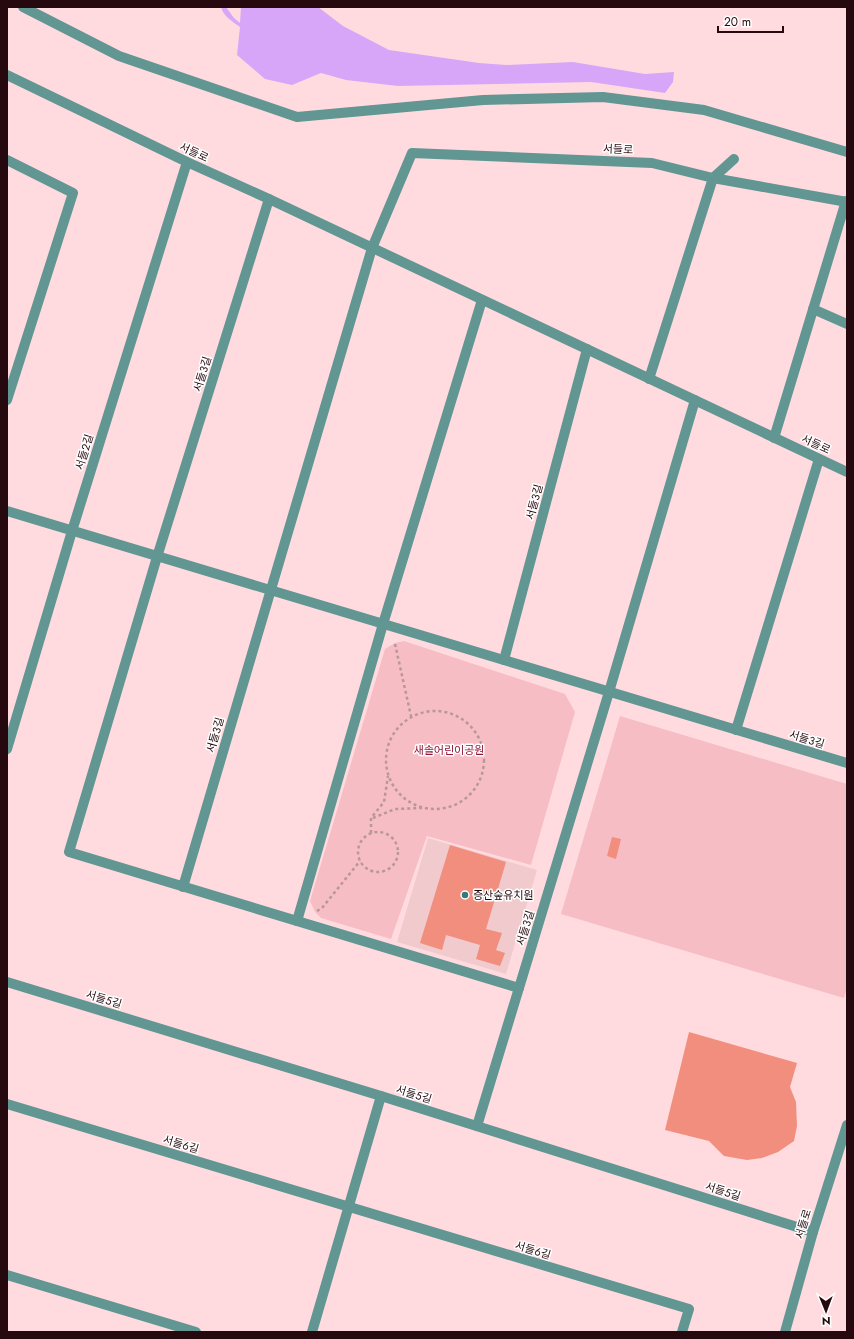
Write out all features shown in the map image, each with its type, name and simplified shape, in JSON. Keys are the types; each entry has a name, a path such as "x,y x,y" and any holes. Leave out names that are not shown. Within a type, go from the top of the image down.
{"street":[{"path":"24,7 119,56 297,117 483,100 603,97 704,110 847,152"},
{"name":"서들로","path":"7,74 187,162 269,199 847,472"},
{"name":"서들로","path":"372,248 412,153 652,163 713,178"},
{"path":"649,379 713,178 734,159"},
{"path":"7,160 73,193 7,400"},
{"name":"서들2길","path":"7,749 72,531 187,162"},
{"path":"713,178 846,202 774,438"},
{"name":"서들3길","path":"269,199 157,557 69,852 183,887 372,248"},
{"path":"297,921 383,624 482,300"},
{"path":"813,309 847,324"},
{"name":"서들3길","path":"504,660 587,349"},
{"name":"서들3길","path":"477,1126 609,692 695,400"},
{"path":"736,730 819,459"},
{"name":"서들3길","path":"7,511 847,763"},
{"path":"183,887 519,988"},
{"name":"서들5길","path":"7,982 381,1096 813,1232"},
{"path":"312,1332 381,1096"},
{"name":"서들6길","path":"7,1104 689,1309 682,1332"},
{"name":"서들로","path":"785,1332 813,1232 847,1125"},
{"path":"7,1275 196,1332"}],"path":[{"path":"395,643 411,716"},
{"path":"371,818 395,809 442,809 458,804 471,794 480,781 484,766 484,750 478,735 468,723 455,714 440,710 424,711 411,716 396,728 388,742 385,759 388,776 396,791 409,802 425,808"},
{"path":"371,833 371,818 384,802 388,776"},
{"path":"378,832 390,836 397,846 397,858 394,864 389,868 377,872 364,867 360,861 358,848 360,842 365,836 371,833 378,832"},
{"path":"316,912 322,908 360,861"}],"shaded area":[{"path":"221,7 226,7 234,18 240,23 241,7 318,7 343,26 389,50 479,63 506,65 573,62 645,74 674,72 673,82 665,93 591,82 398,86 346,80 321,73 292,85 265,79 237,55 240,27 226,16"},
{"path":"428,838 537,870 506,974 397,942"}],"green space":[{"name":"새솔어린이공원","path":"404,641 565,694 575,712 531,865 427,836 391,939 321,918 315,912 310,901 385,649 395,643"},
{"path":"620,716 847,784 847,988 844,998 561,914"}],"building":[{"path":"612,837 621,839 616,859 607,856"},
{"name":"증산숲유치원","path":"450,845 506,862 486,929 502,933 496,950 505,953 500,966 476,959 480,945 446,935 442,950 420,943"},
{"path":"689,1032 797,1063 790,1087 796,1102 797,1126 794,1141 778,1152 762,1158 747,1160 724,1156 709,1141 665,1130"}],"place":[{"name":"증산숲유치원","path":"465,895"}]}
